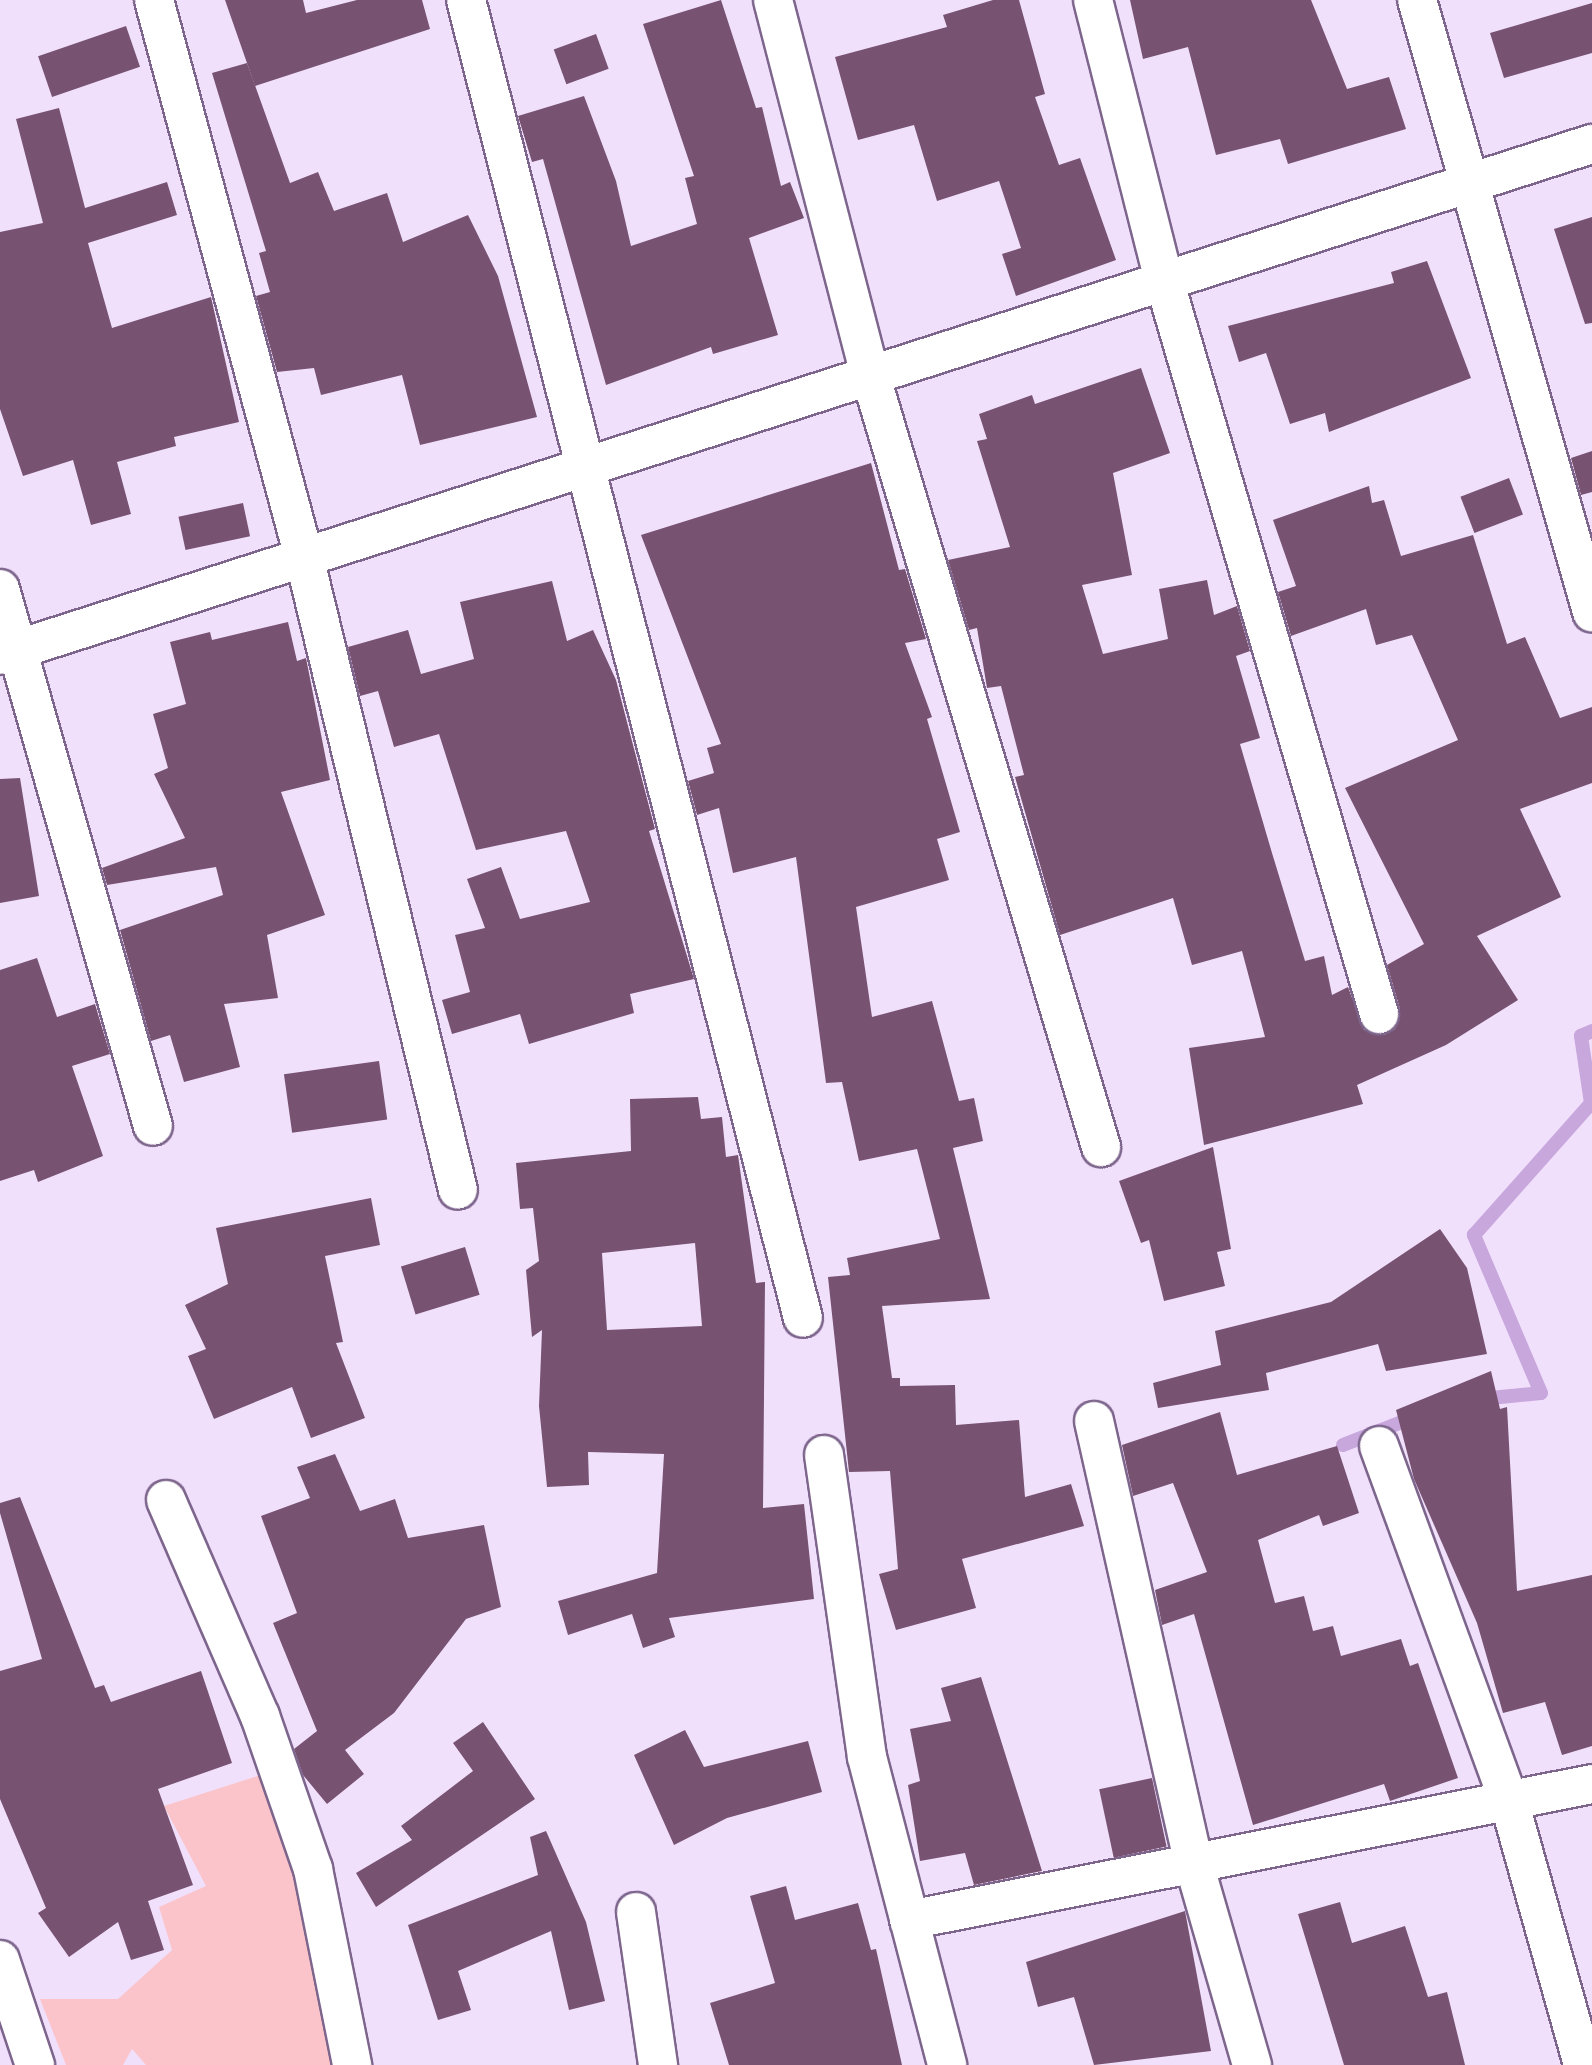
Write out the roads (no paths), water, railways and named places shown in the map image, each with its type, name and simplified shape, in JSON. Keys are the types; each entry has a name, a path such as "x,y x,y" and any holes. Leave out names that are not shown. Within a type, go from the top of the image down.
{"street":[{"path":"154,0 304,557 458,1190"},
{"path":"466,0 803,1318"},
{"path":"773,0 870,374 1101,1147"},
{"path":"1093,0 1164,280 1379,1014"},
{"path":"1417,0 1467,184 1592,612"},
{"path":"9,652 1592,144"},
{"path":"0,589 9,652 153,1126"},
{"path":"1094,1421 1194,1864 1252,2065"},
{"path":"1379,1446 1509,1801 1583,2065"},
{"path":"824,1455 867,1757 947,2065"},
{"path":"166,1500 260,1716 313,1869 352,2065"},
{"path":"909,1920 1592,1784"},
{"path":"636,1912 659,2065"},
{"path":"0,1960 36,2065"}],"waterway":[{"path":"1480,1399 1541,1393 1474,1235 1591,1103 1581,1036 1592,1031"},
{"path":"1343,1445 1417,1416"}]}
